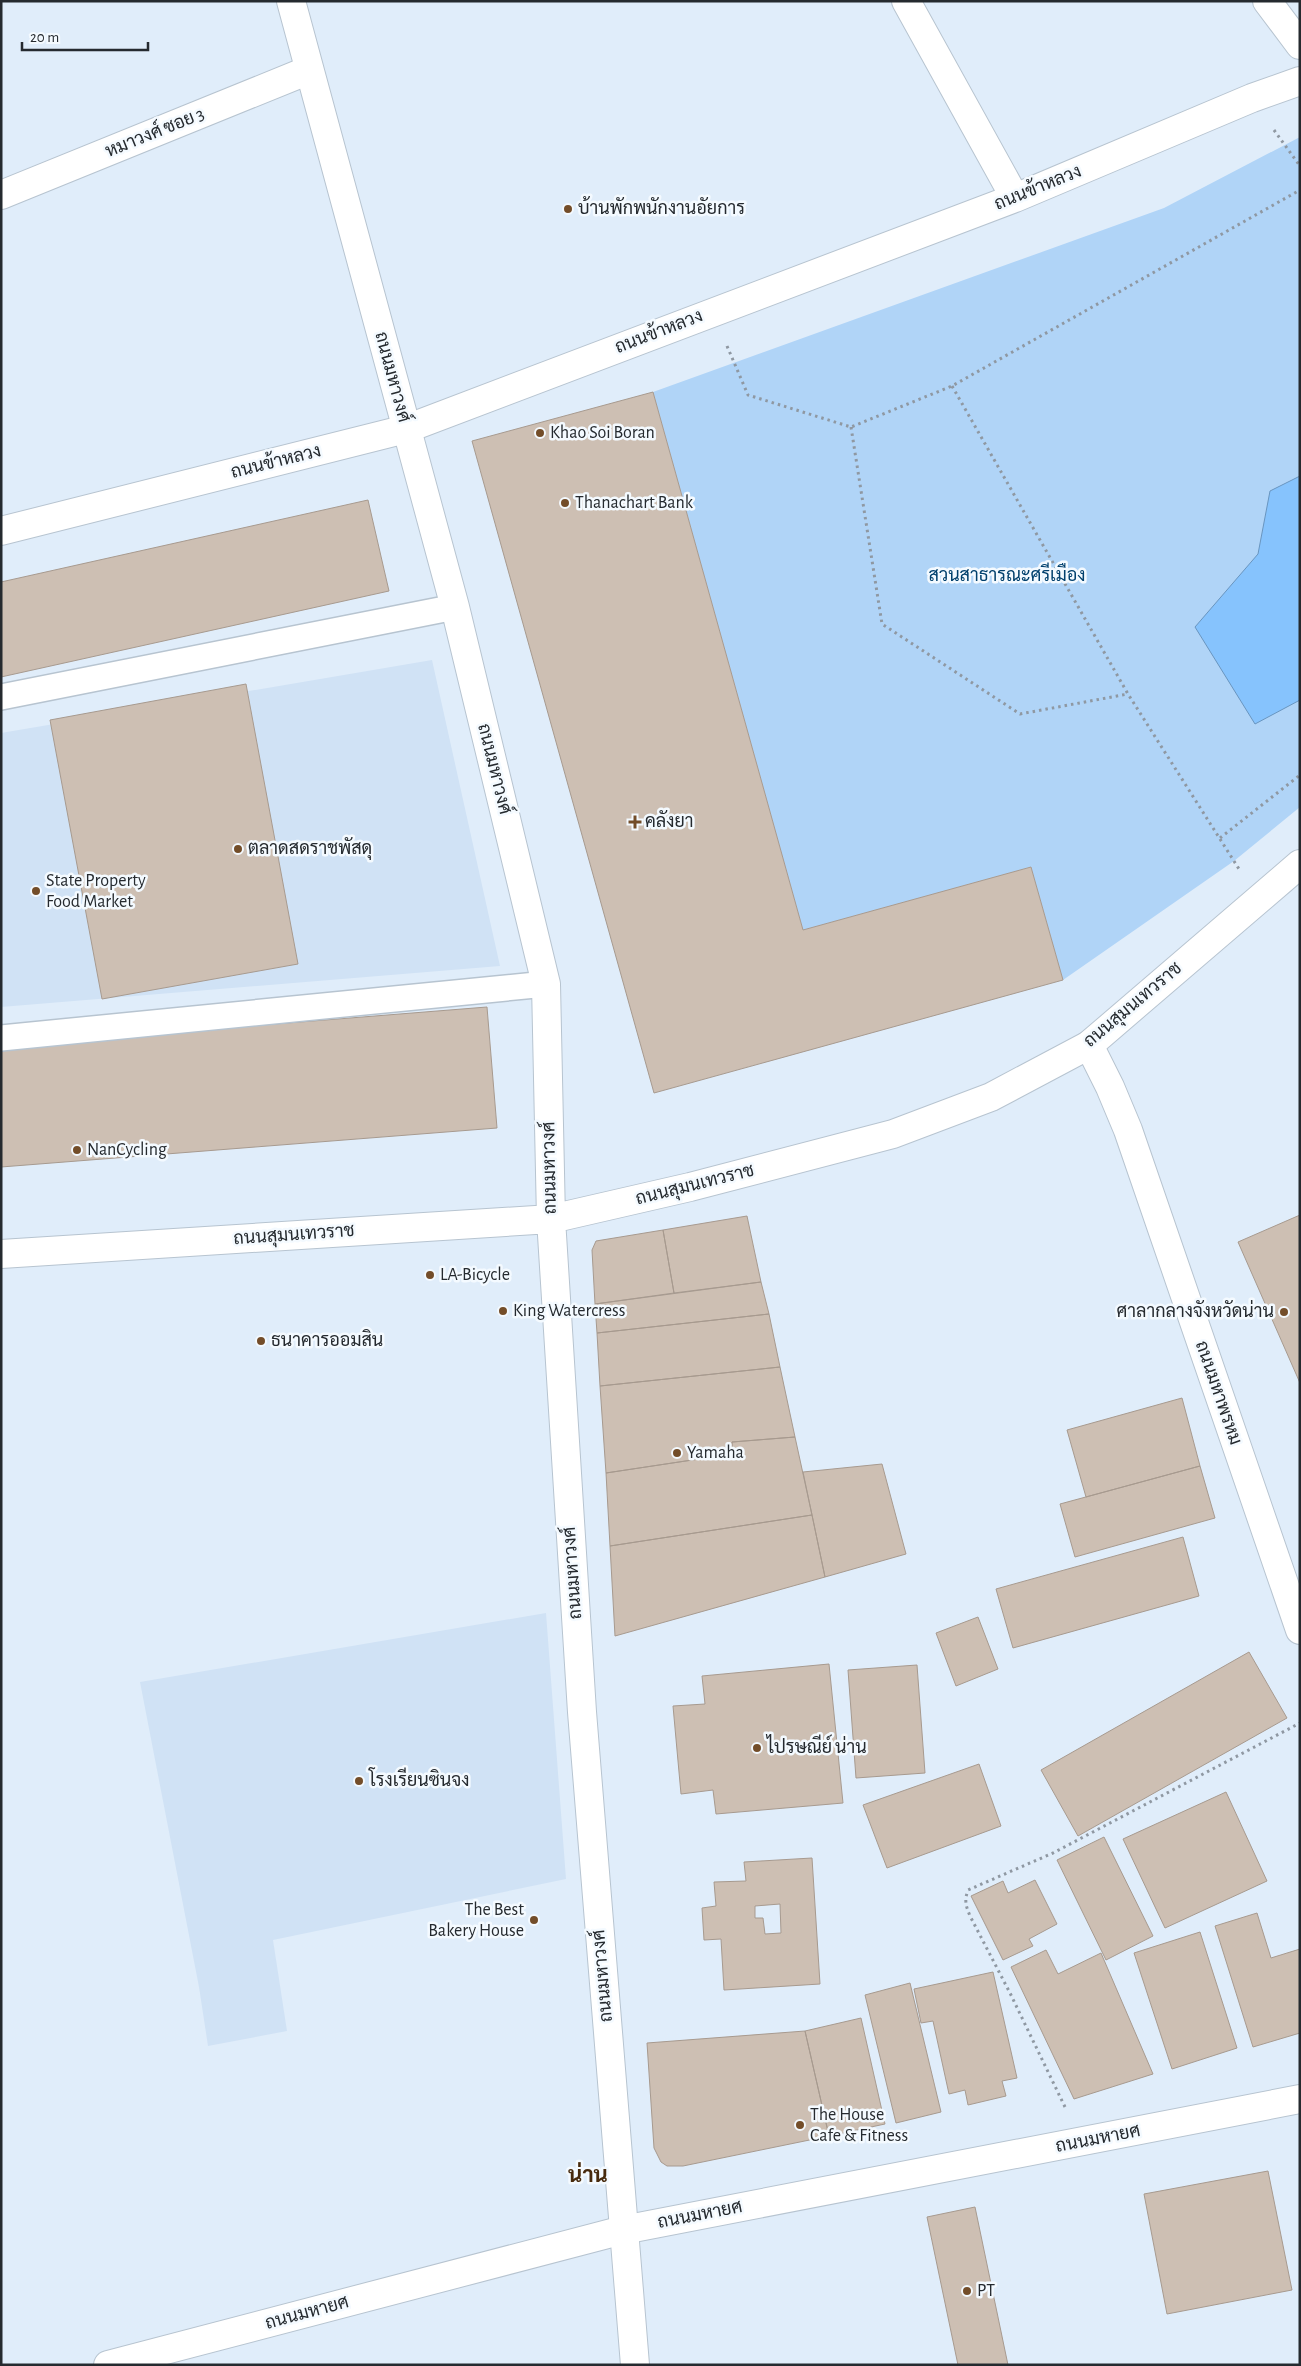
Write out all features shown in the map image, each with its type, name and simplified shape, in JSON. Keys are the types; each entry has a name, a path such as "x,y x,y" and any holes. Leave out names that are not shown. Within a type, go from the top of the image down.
{"street":[{"name":"ถนนมหาวงศ์","path":"291,1 455,607 546,984 551,1219 582,1712 635,2365"},
{"path":"906,1 1015,198"},
{"path":"1267,1 1300,45"},
{"name":"หมาวงศ์ ซอย 3","path":"1,195 309,70"},
{"name":"ถนนข้าหลวง","path":"1,531 406,429 1015,198 1252,98 1300,80"},
{"name":"ถนนสุมนเทวราช","path":"1,1254 551,1219 690,1187 893,1134 991,1097 1089,1045 1300,864"},
{"name":"ถนนมหาพรหม","path":"1089,1045 1110,1087 1128,1130 1300,1630"},
{"name":"ถนนมหายศ","path":"108,2365 623,2230 1300,2099"}],"lane":[{"path":"1,697 455,607"},
{"path":"1,1038 546,984"}],"path":[{"path":"1252,98 1300,166"},
{"path":"713,312 748,394 851,427 952,386 1300,190"},
{"path":"952,386 1128,694 1257,899"},
{"path":"851,427 882,624 1020,714 1128,694"},
{"path":"1220,838 1300,775"},
{"path":"1065,2107 1010,1992 970,1916 965,1899 968,1890 1054,1853 1300,1723"}],"shaded area":[{"path":"1300,476 1300,700 1255,724 1195,627 1258,554 1270,491"},
{"name":"ตลาดสดราชพัสดุ","path":"432,660 500,966 1,1007 1,733"},
{"name":"โรงเรียนซินจง","path":"546,1613 566,1879 273,1940 287,2031 208,2046 199,1987 140,1682"}],"green space":[{"name":"สวนสาธารณะศรีเมือง","path":"1300,137 1300,807 1234,861 1063,980 1031,867 803,930 653,392 1164,208"}],"building":[{"path":"653,392 803,930 1031,867 1063,980 654,1093 472,441"},
{"path":"368,500 389,591 1,677 1,582"},
{"path":"246,684 298,964 102,999 50,720"},
{"path":"487,1007 497,1128 1,1167 1,1046"},
{"name":"ศาลากลางจังหวัดน่าน","path":"1300,1215 1300,1383 1238,1242"},
{"path":"747,1216 761,1282 674,1293 663,1230"},
{"path":"663,1230 674,1293 595,1304 592,1250 596,1241"},
{"path":"761,1282 769,1314 597,1333 595,1304"},
{"path":"769,1314 780,1367 600,1386 597,1333"},
{"path":"780,1367 795,1437 732,1442 732,1454 606,1473 600,1386"},
{"path":"1182,1398 1200,1466 1086,1497 1067,1430"},
{"path":"795,1437 812,1515 610,1546 606,1473 732,1454 732,1442"},
{"path":"882,1464 906,1554 825,1577 803,1472"},
{"path":"1200,1466 1215,1518 1075,1557 1060,1504"},
{"path":"812,1515 825,1577 615,1636 610,1546"},
{"path":"1183,1537 1199,1596 1013,1648 996,1589"},
{"path":"978,1617 998,1669 956,1686 936,1633"},
{"path":"1249,1652 1287,1718 1078,1836 1041,1770"},
{"name":"ไปรษณีย์ น่าน","path":"829,1664 843,1803 716,1814 713,1790 681,1794 673,1706 705,1704 702,1676"},
{"path":"917,1665 925,1773 856,1778 848,1670"},
{"path":"979,1764 1001,1826 887,1868 863,1805"},
{"path":"1226,1792 1267,1881 1165,1928 1123,1839"},
{"path":"1104,1837 1153,1936 1106,1960 1057,1860"},
{"path":"812,1858 820,1984 724,1990 721,1939 704,1940 702,1908 716,1906 714,1882 746,1881 744,1862","holes":["780,1904 781,1933 765,1934 763,1918 755,1918 755,1906"]},
{"path":"1035,1880 1057,1924 1029,1939 1033,1946 1003,1960 971,1896 1003,1881 1008,1893"},
{"path":"1257,1913 1271,1958 1300,1949 1300,2033 1253,2047 1215,1926"},
{"path":"1200,1932 1237,2048 1172,2069 1134,1953"},
{"path":"1046,1950 1058,1974 1101,1953 1153,2074 1074,2099 1011,1967"},
{"path":"993,1972 1017,2078 1002,2081 1006,2096 968,2105 965,2090 949,2094 933,2021 921,2023 914,1989"},
{"path":"910,1983 941,2112 896,2123 865,1995"},
{"path":"861,2018 885,2124 829,2136 805,2031"},
{"path":"805,2031 829,2136 683,2166 667,2166 661,2162 654,2148 647,2043"},
{"path":"1268,2171 1292,2290 1167,2314 1144,2194"},
{"name":"PT","path":"975,2207 1008,2365 958,2365 927,2217"}],"place":[{"name":"บ้านพักพนักงานอัยการ","path":"568,209"},
{"name":"Khao Soi Boran","path":"540,433"},
{"name":"Thanachart Bank","path":"565,503"},
{"name":"คลังยา","path":"635,822"},
{"name":"ตลาดสดราชพัสดุ","path":"238,849"},
{"name":"State Property Food Market","path":"36,891"},
{"name":"NanCycling","path":"77,1150"},
{"name":"LA-Bicycle","path":"430,1275"},
{"name":"King Watercress","path":"503,1311"},
{"name":"ศาลากลางจังหวัดน่าน","path":"1284,1312"},
{"name":"ธนาคารออมสิน","path":"261,1341"},
{"name":"Yamaha","path":"677,1453"},
{"name":"ไปรษณีย์ น่าน","path":"757,1748"},
{"name":"โรงเรียนซินจง","path":"359,1781"},
{"name":"The Best Bakery House","path":"534,1920"},
{"name":"The House Cafe & Fitness","path":"800,2125"},
{"name":"PT","path":"967,2291"}],"district":[{"name":"น่าน","path":"588,2175"}]}
